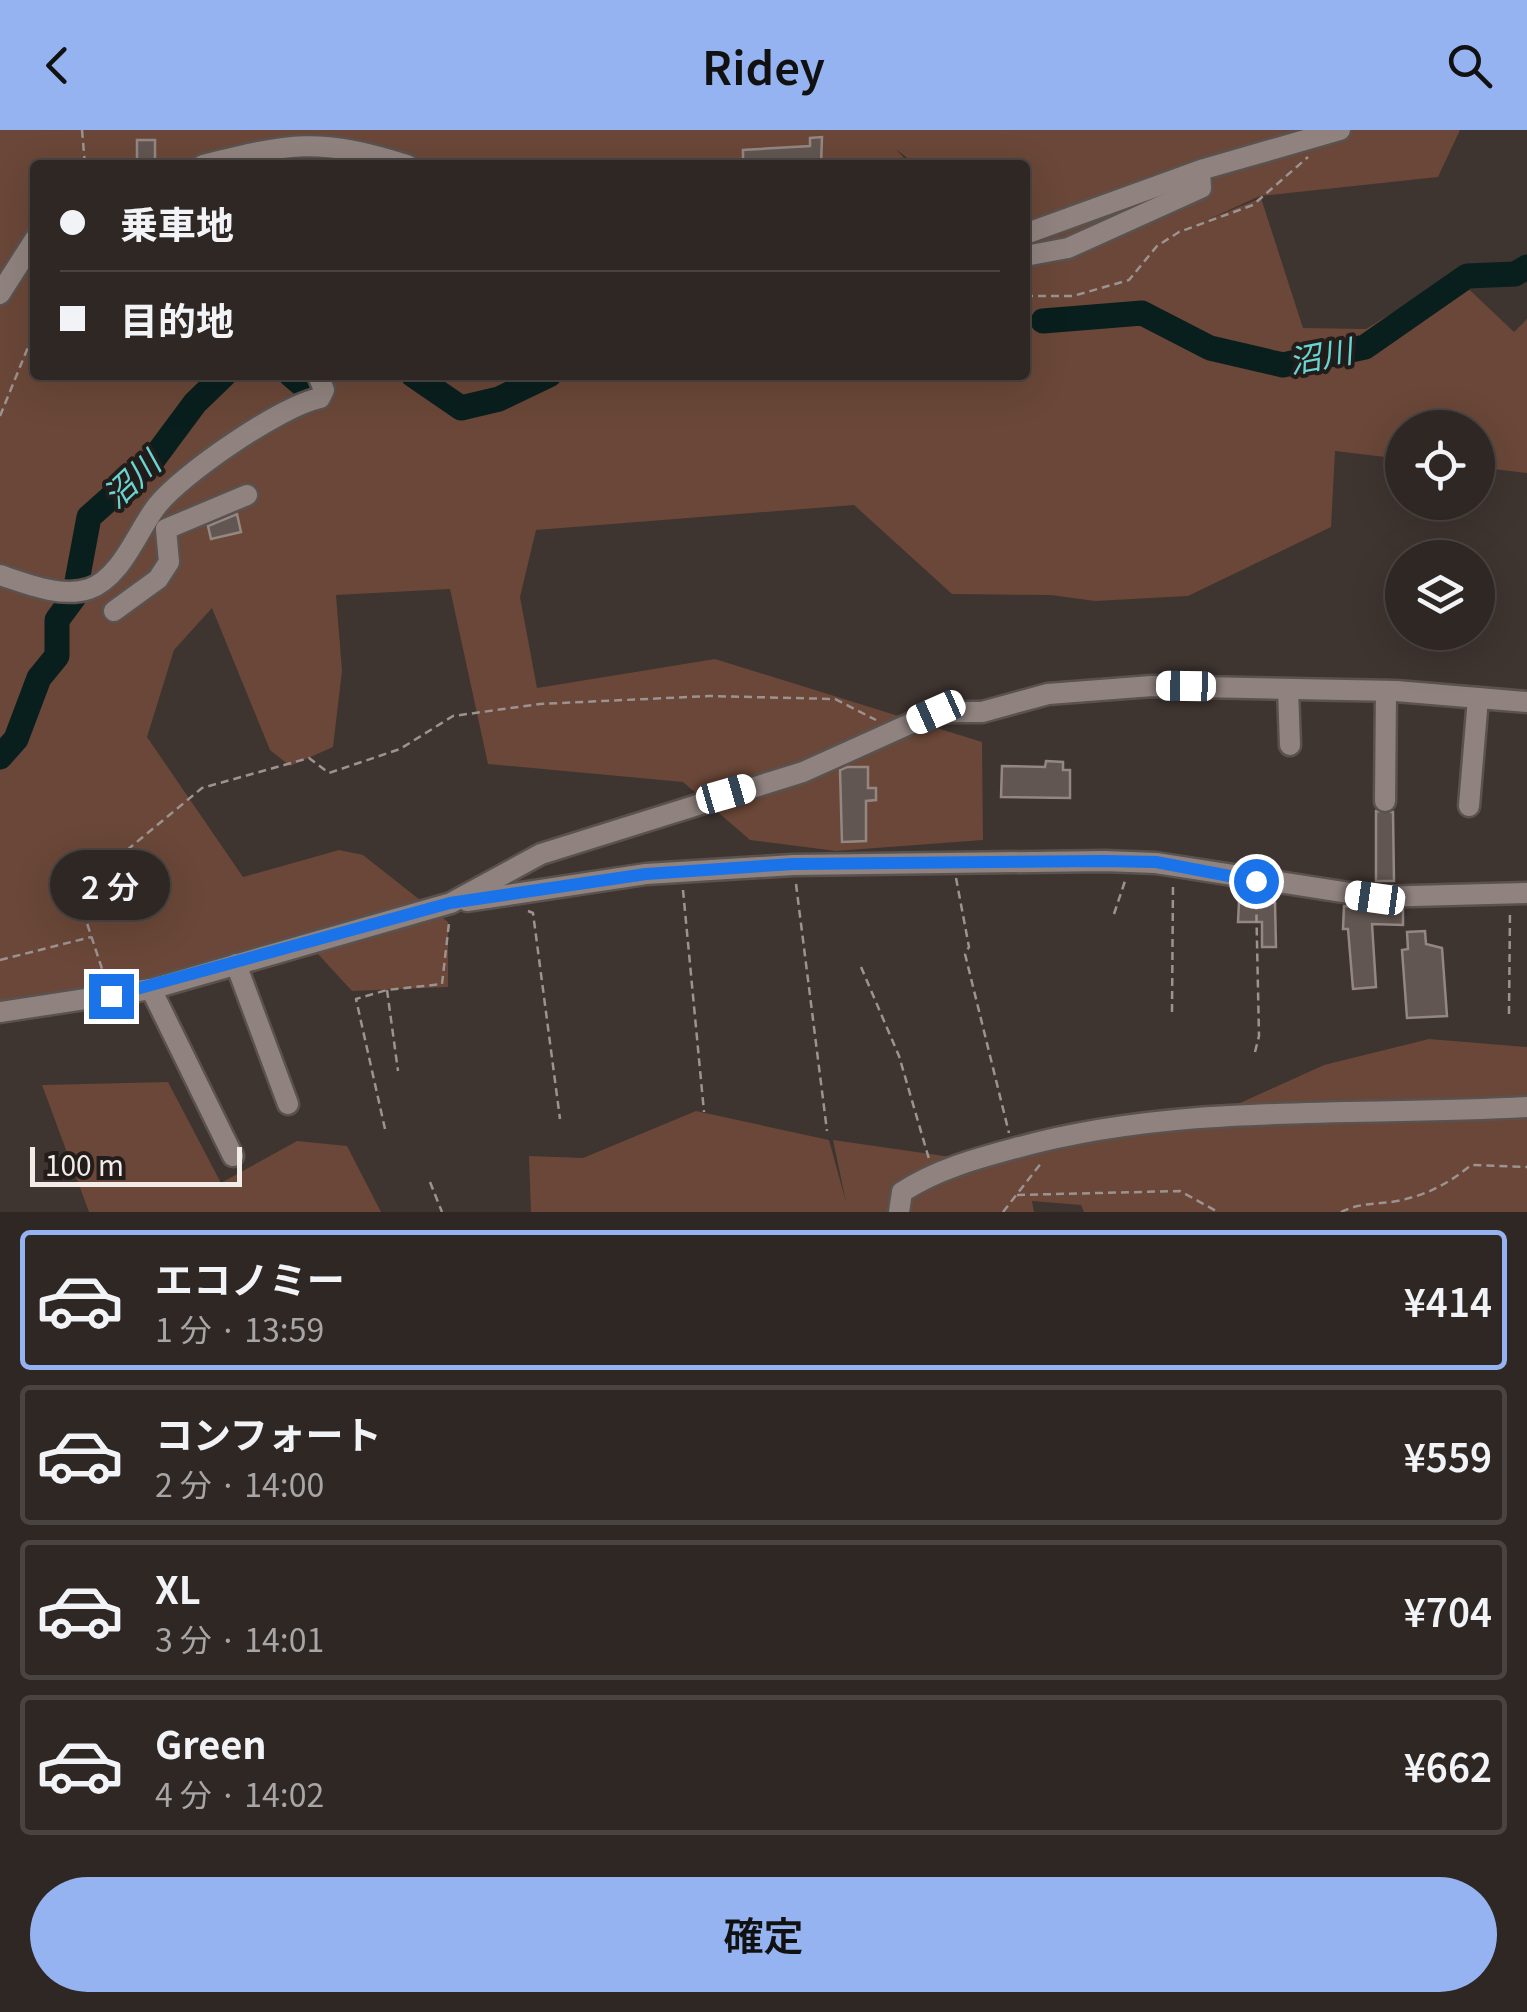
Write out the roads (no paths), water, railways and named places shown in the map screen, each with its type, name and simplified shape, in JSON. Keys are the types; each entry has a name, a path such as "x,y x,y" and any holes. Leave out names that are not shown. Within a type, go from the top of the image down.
{"street":[{"path":"1030,232 1200,171 1330,133"},
{"path":"223,160 288,144 336,145 389,160"},
{"path":"1030,255 1068,248 1201,188 1200,171"},
{"path":"0,294 30,248"},
{"path":"87,588 158,504 278,414 320,398 324,390 320,380"},
{"path":"0,575 87,588 133,566 148,543 166,529 247,495"},
{"path":"114,612 158,579 169,562 166,529"},
{"path":"450,903 541,854 803,772 936,712 982,712 1048,694 1101,687 1386,691 1527,702"},
{"path":"1288,688 1290,745"},
{"path":"1386,691 1386,801"},
{"path":"1469,806 1478,698"},
{"path":"0,1012 151,989 450,903 681,872 793,864 1130,862 1174,865 1375,898 1518,894"},
{"path":"236,964 288,1104"},
{"path":"151,989 234,1156"},
{"path":"898,1212 902,1192 933,1172 1063,1135 1162,1122 1353,1109 1527,1108"}],"waterway":[{"name":"沼川","path":"1043,321 1142,313 1210,348 1283,365 1365,347 1467,276 1515,274 1527,267"},
{"name":"沼川","path":"0,757 16,739 39,678 57,656 57,620 74,597 89,517 152,461 195,403 219,380"},
{"name":"沼川","path":"297,380 304,386 309,380"},
{"name":"沼川","path":"420,380 461,408 499,399 539,380"}]}
